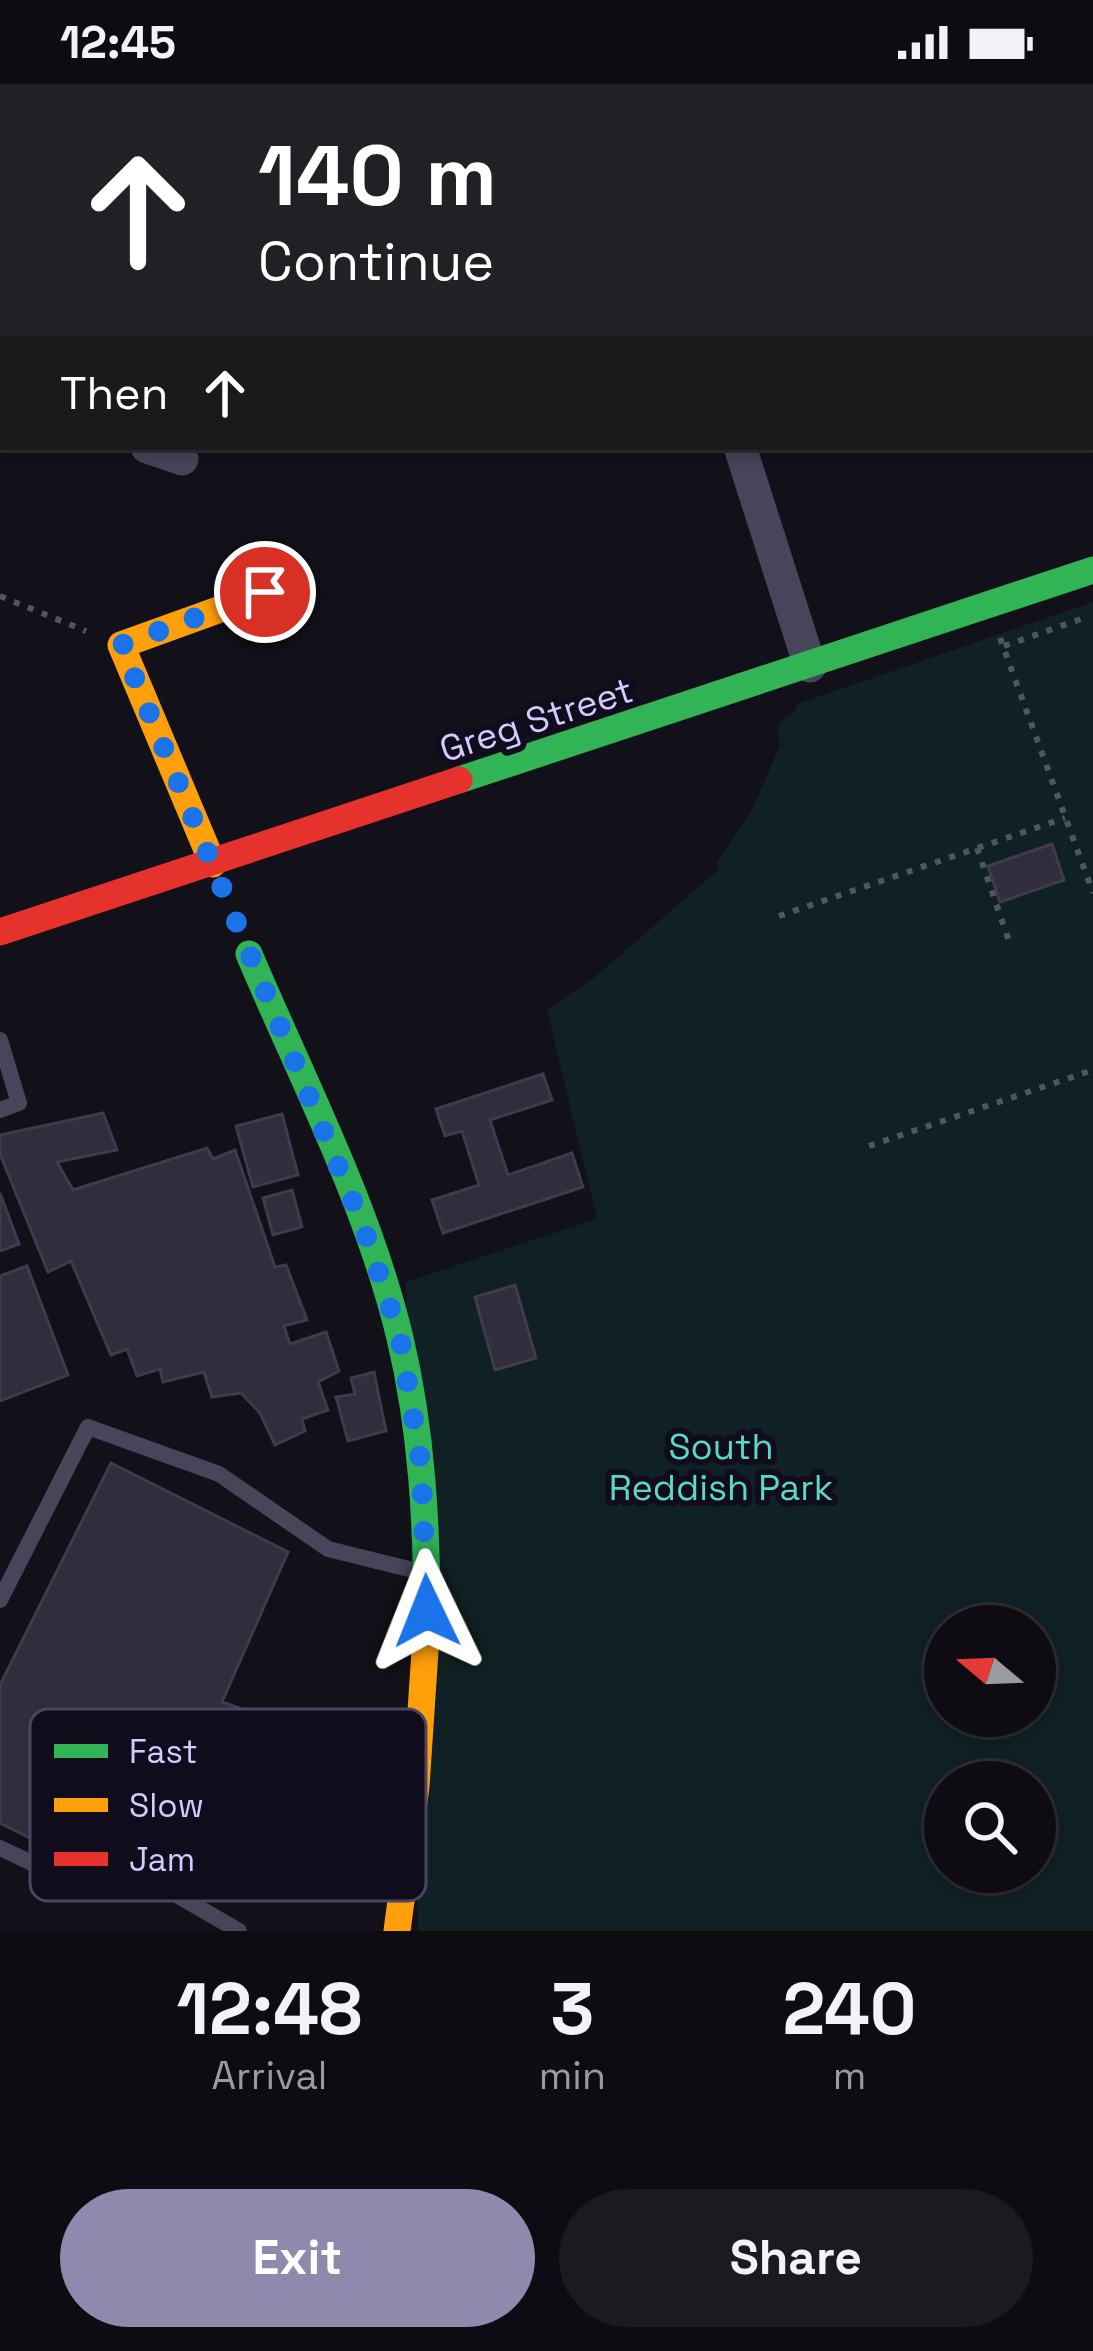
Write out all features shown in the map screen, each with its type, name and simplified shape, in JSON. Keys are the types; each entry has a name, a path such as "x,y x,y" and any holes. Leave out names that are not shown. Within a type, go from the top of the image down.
{"street":[{"path":"156,450 182,459"},
{"path":"741,450 810,666"},
{"name":"Greg Street","path":"0,932 1093,570"},
{"path":"213,864 121,645 265,592"},
{"path":"249,954 363,1226 400,1337 421,1464 428,1649 421,1709"},
{"path":"397,1931 400,1901"}],"lane":[{"path":"0,1040 19,1103 0,1110"},
{"path":"0,1600 88,1427 219,1474 328,1549 425,1574"},
{"path":"0,1848 30,1862"},
{"path":"187,1901 239,1931"}],"path":[{"path":"0,596 121,645"},
{"path":"988,607 1093,893"},
{"path":"1004,646 1093,615"},
{"path":"779,916 1066,818"},
{"path":"977,848 1011,947"},
{"path":"869,1146 1093,1070"}],"green space":[{"name":"South Reddish Park","path":"1093,602 1093,1931 418,1931 417,1901 426,1901 426,1709 414,1709 406,1282 597,1219 547,1010 596,976 719,869 717,863 752,810 787,716 792,716 797,704"}],"building":[{"path":"1052,844 1064,880 1000,902 988,866"},
{"path":"543,1074 552,1100 490,1120 508,1175 572,1153 583,1187 443,1233 432,1200 479,1185 462,1131 445,1136 436,1109"},
{"path":"103,1113 117,1150 57,1162 73,1190 207,1148 213,1159 235,1150 275,1267 286,1265 307,1320 284,1326 290,1344 326,1332 339,1371 318,1382 328,1410 302,1419 305,1431 275,1445 260,1413 241,1393 212,1397 204,1372 163,1382 160,1369 137,1376 127,1349 111,1355 71,1261 48,1272 0,1154 0,1135"},
{"path":"282,1114 298,1175 253,1187 236,1126"},
{"path":"292,1190 302,1227 273,1235 263,1198"},
{"path":"0,1193 19,1244 0,1251"},
{"path":"27,1266 68,1375 0,1401 0,1276"},
{"path":"515,1285 536,1358 495,1370 475,1297"},
{"path":"374,1372 386,1431 348,1441 336,1397 355,1394 351,1378"},
{"path":"111,1463 288,1552 222,1702 242,1709 30,1709 30,1838 0,1823 0,1685"}],"traffic: fast":[{"path":"459,780 1093,570"},
{"path":"249,954 352,1191 400,1338 422,1478 427,1621"}],"traffic: slow":[{"path":"213,864 121,645 265,593"},
{"path":"421,1709 427,1621"},
{"path":"397,1931 401,1901"}],"traffic: jam":[{"path":"0,932 459,780"}],"route":[{"path":"265,592 121,645 363,1226 400,1337 421,1464 427,1611"}]}
